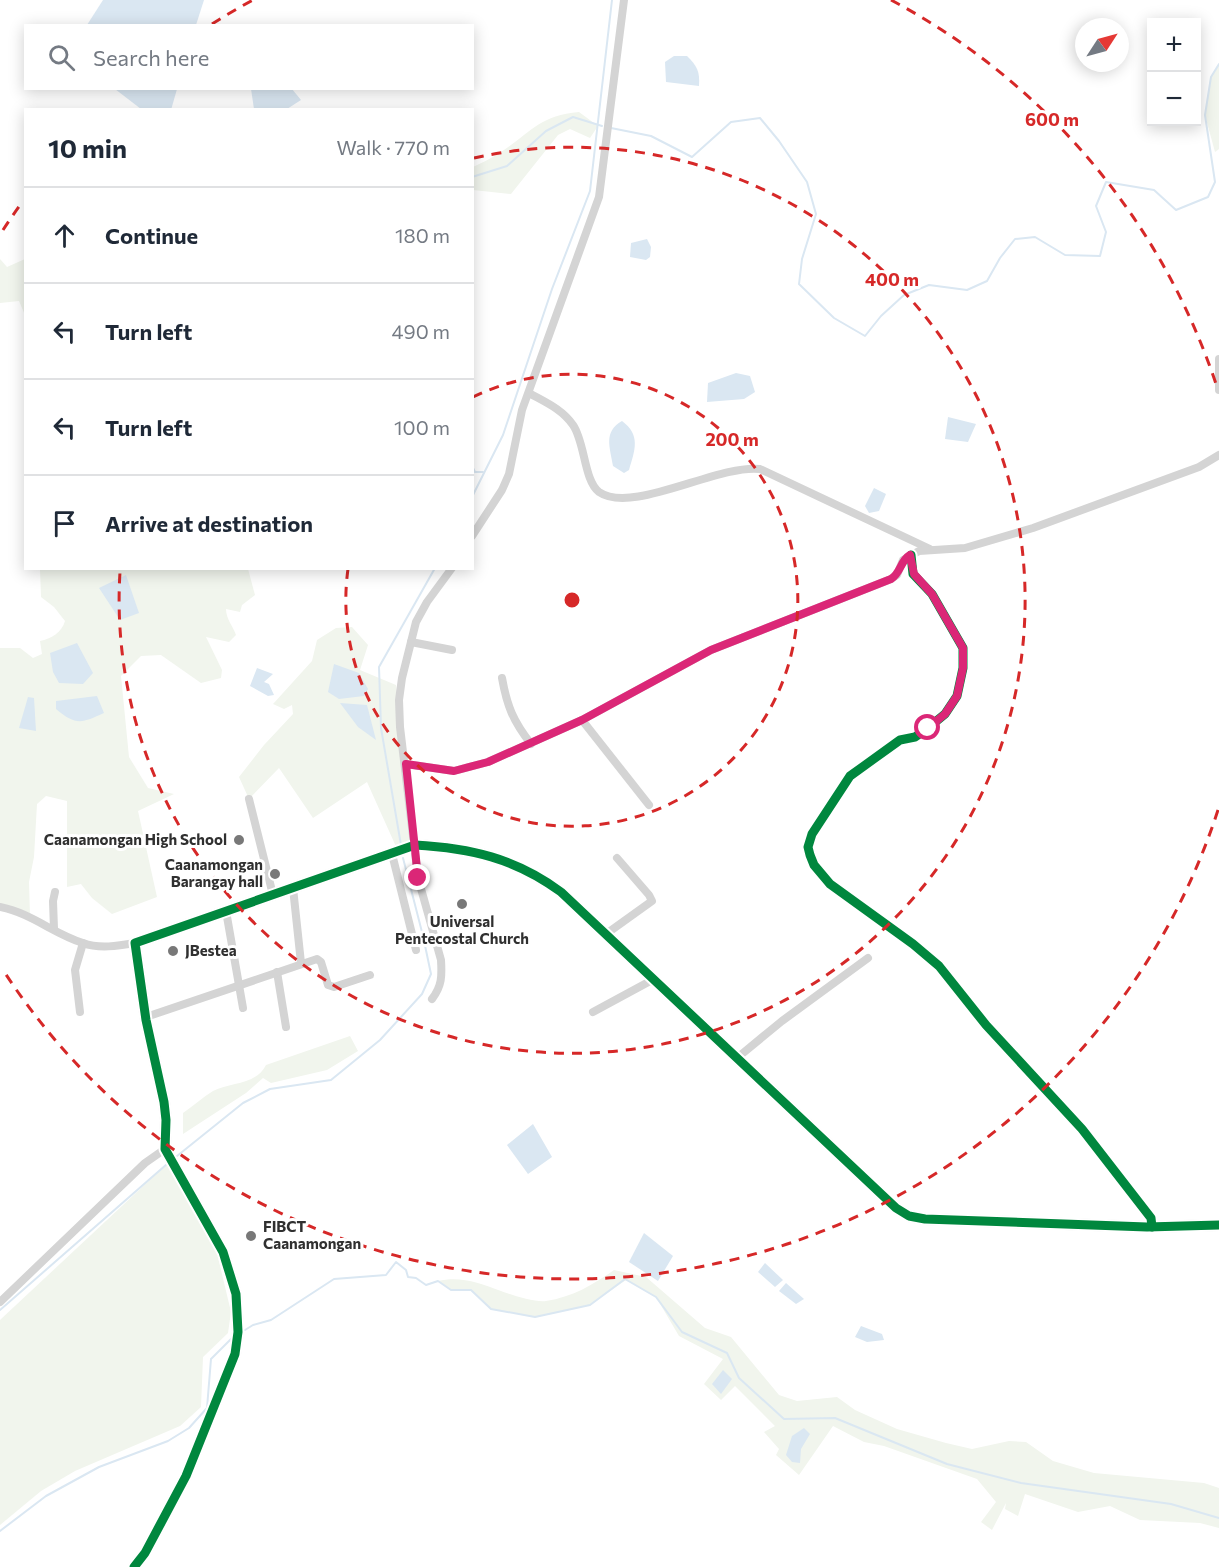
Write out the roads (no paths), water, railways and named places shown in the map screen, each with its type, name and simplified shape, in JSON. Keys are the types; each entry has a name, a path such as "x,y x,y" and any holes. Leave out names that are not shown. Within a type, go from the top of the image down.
{"street":[{"path":"474,533 502,490 509,474 517,428 599,197 624,0"},
{"path":"1219,359 1219,390"},
{"path":"529,393 554,407 573,425 579,435 592,484 605,495 619,498 637,497 738,469 760,470 930,549"},
{"path":"406,764 441,770 465,769 531,744 582,720 711,650 891,579 897,575 903,560 910,555 930,549 965,548 1032,528 1199,467 1219,455"},
{"path":"910,555 914,574 932,594 963,648 963,668 957,696 945,714 928,728 915,737 900,740 850,776 808,841 810,855 814,865 830,884 913,944 939,966 992,1031 1082,1129 1151,1218 1152,1227"},
{"path":"432,999 440,989 441,960 421,890 400,727 399,700 402,678 420,612 451,570"},
{"path":"411,642 453,650"},
{"path":"502,678 507,705 531,744"},
{"path":"582,720 649,805"},
{"path":"249,799 273,895"},
{"path":"0,907 22,913 83,943 110,947 135,943 415,845 455,849 491,857 525,868 561,892 896,1208 909,1216 925,1219 1152,1227 1219,1225"},
{"path":"392,854 416,950"},
{"path":"606,934 652,901 617,858"},
{"path":"293,888 302,963"},
{"path":"54,929 55,892"},
{"path":"226,911 243,1008"},
{"path":"80,1012 75,970 83,943"},
{"path":"134,1567 145,1553 186,1476 235,1354 238,1332 236,1294 223,1252 165,1149 164,1102 146,1017 135,943"},
{"path":"737,1058 782,1021 868,958"},
{"path":"146,1017 238,984 319,959 330,986 334,987 370,975"},
{"path":"277,972 286,1027"},
{"path":"593,1012 654,979"},
{"path":"0,1302 145,1163 165,1149"}],"waterway":[{"path":"474,493 503,435 552,289 590,191 612,0"},
{"path":"611,128 651,136 692,157 731,122 760,118 807,182 816,214 802,259 799,284 834,318 865,336 881,316 904,295 929,285 967,290 987,281 1000,258 1015,239 1035,237 1065,255 1100,256 1106,232 1096,206 1106,182 1154,190 1176,210 1208,197 1215,182 1205,115 1211,77 1219,64"},
{"path":"474,176 507,166 546,131 573,117 602,126"},
{"path":"474,470 483,472"},
{"path":"401,845 381,728 379,667 434,570"},
{"path":"177,1156 243,1103 270,1089 331,1080 380,1040 422,994 431,974 403,858"},
{"path":"0,1310 167,1164"},
{"path":"245,1330 271,1320 334,1279 386,1275 396,1262 406,1270 408,1277 416,1278 426,1285 438,1281 451,1290 471,1290 491,1309 535,1317 590,1305 625,1279 656,1297 682,1332 727,1353 739,1378 784,1419 835,1418 947,1464 1021,1483 1171,1504 1219,1518"},
{"path":"0,1531 46,1496 99,1467 168,1441 189,1428 207,1408 211,1359 231,1339"}],"place":[{"name":"Caanamongan High School","path":"239,840"},
{"name":"Caanamongan Barangay hall","path":"275,874"},
{"name":"Universal Pentecostal Church","path":"462,904"},
{"name":"JBestea","path":"173,951"},
{"name":"FIBCT Caanamongan","path":"251,1236"}]}
